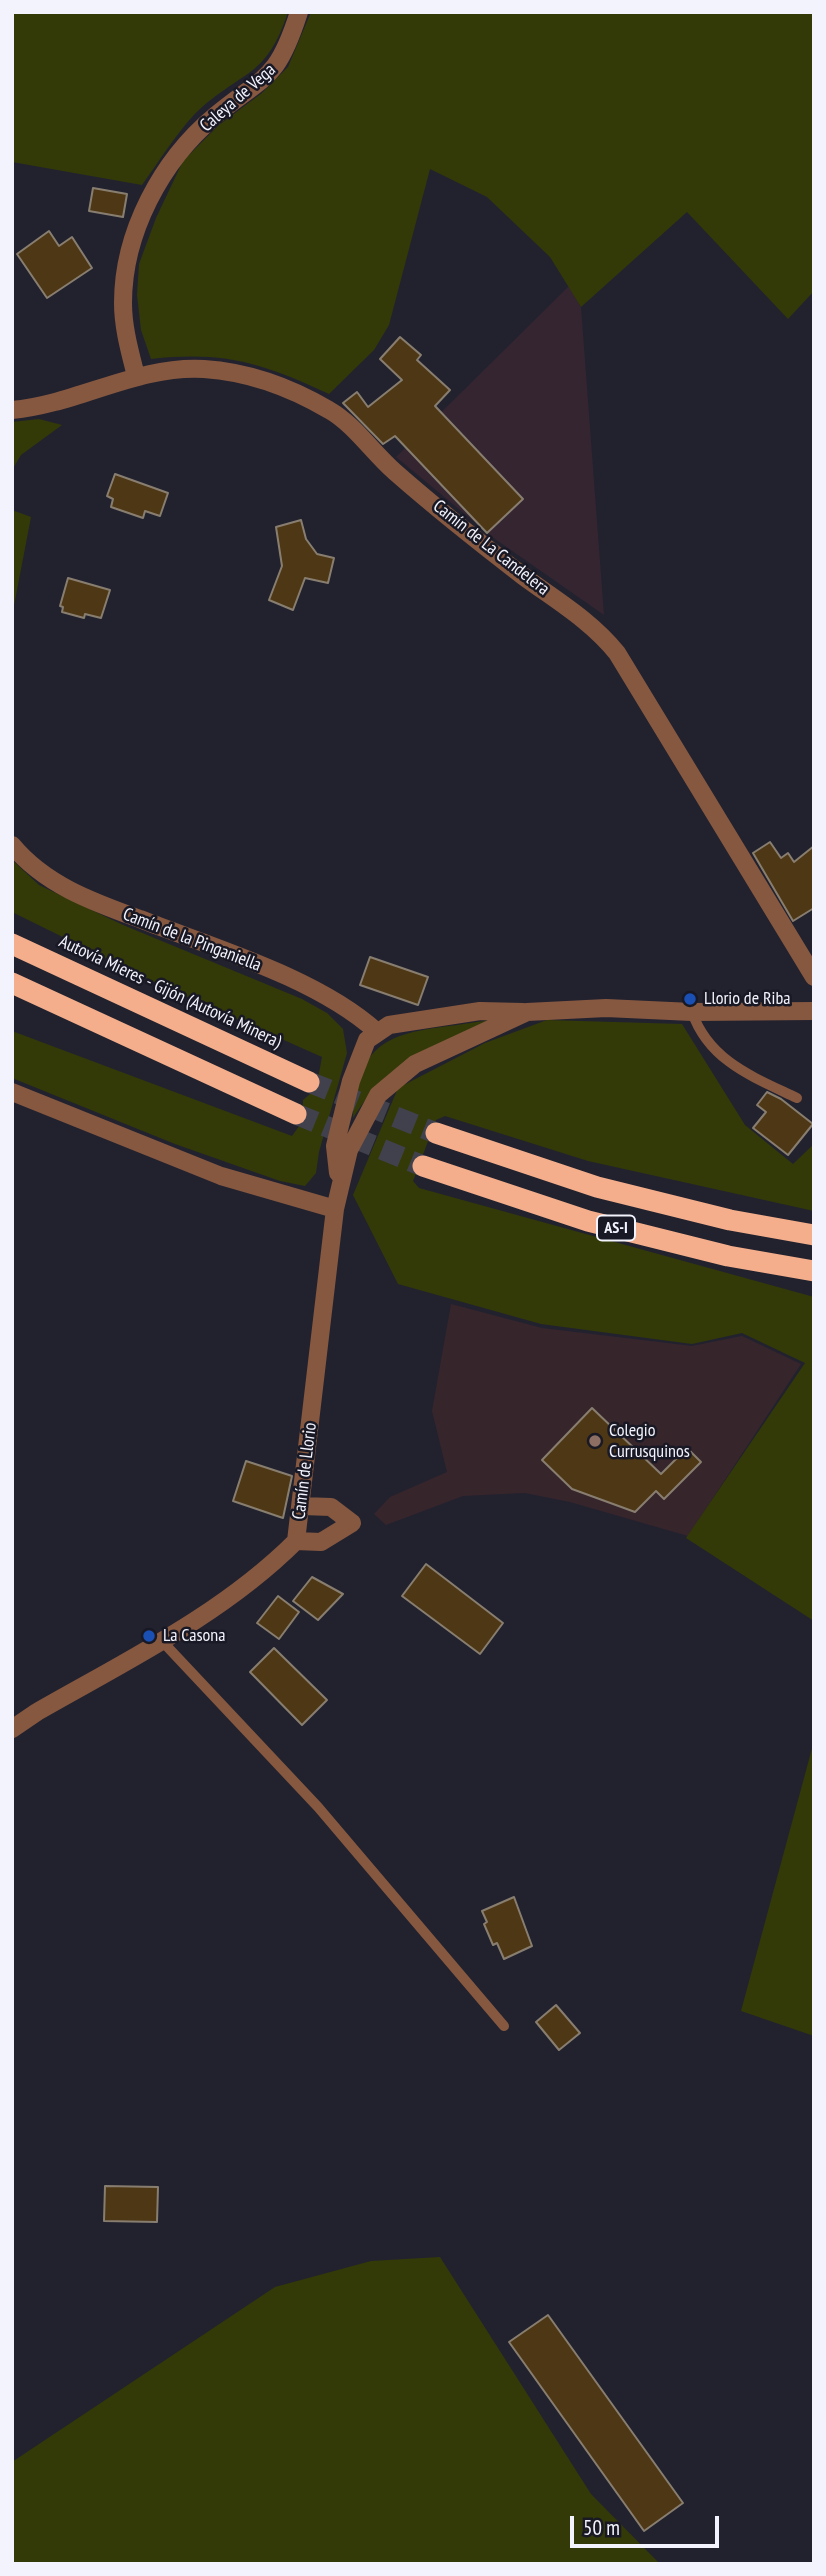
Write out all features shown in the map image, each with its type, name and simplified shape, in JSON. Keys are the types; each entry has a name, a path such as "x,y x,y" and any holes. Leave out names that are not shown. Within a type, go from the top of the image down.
{"highway":[{"name":"Autovía Mieres - Gijón (Autovía Minera)","path":"12,944 309,1082"},
{"path":"12,983 296,1114"},
{"name":"AS-I","path":"436,1133 597,1187 730,1220 814,1235"},
{"name":"AS-I","path":"423,1166 588,1221 728,1256 814,1271"}],"street":[{"name":"Caleya de Vega","path":"136,376 126,336 123,302 127,262 142,213 158,184 200,130 268,77 279,64 299,12"},
{"name":"Camín de La Candelera","path":"12,410 56,402 136,376 202,369 244,374 292,389 333,412 394,471 524,576 585,619 617,653 814,977"},
{"name":"Camín de la Pinganiella","path":"12,845 21,856 59,886 267,967 357,1014 376,1031"},
{"name":"Camín de Llorio","path":"340,1187 335,1146 351,1081 367,1040 388,1025 480,1011 527,1012 606,1007 692,1012 814,1011"},
{"name":"Camín de Llorio","path":"12,1729 192,1622 258,1575 296,1541 335,1209 349,1150 378,1095 415,1064 527,1012"},
{"path":"12,1092 222,1176 335,1209"},
{"path":"296,1541 321,1542 352,1524 331,1507 302,1506"}],"lane":[{"path":"692,1012 699,1031 716,1054 746,1073 797,1098"},
{"path":"161,1640 318,1807 504,2026"}],"shaded area":[{"path":"569,286 581,307 604,615 495,539 396,457"},
{"name":"Colegio Currusquinos","path":"451,1304 542,1328 692,1346 742,1336 801,1364 688,1536 570,1502 525,1493 463,1496 386,1525 374,1514 390,1497 447,1472 432,1411"}],"green space":[{"path":"12,12 288,12 272,49 263,60 193,116 142,185 12,162"},
{"path":"311,12 814,12 814,291 788,319 687,212 581,307 550,257 487,197 430,169 389,325 374,350 329,394 283,374 243,362 201,357 151,359 141,330 137,295 139,264 156,218 183,161 219,125 262,93 288,67"},
{"path":"39,419 62,425 21,455 12,470 12,422"},
{"path":"12,510 31,517 12,616"},
{"path":"12,860 39,885 123,925 302,999 327,1013 343,1029 347,1053 319,1152 316,1173 305,1186 280,1181 175,1144 12,1078 12,1031 292,1136 302,1122 303,1100 316,1089 322,1057 156,983 12,912"},
{"path":"489,1020 413,1057 383,1080 353,1118 357,1087 365,1064 378,1048 394,1038 414,1032"},
{"path":"547,1020 682,1024 745,1125 793,1164 814,1144 814,1211 588,1161 445,1116 436,1120 413,1181 419,1188 814,1297 814,1621 686,1538 805,1363 742,1333 692,1344 541,1324 398,1284 353,1195 398,1088 485,1043"},
{"path":"814,1741 814,2036 741,2011"},
{"path":"440,2257 591,2494 660,2564 12,2564 12,2462 275,2287 371,2261"}],"building":[{"path":"93,188 127,194 123,217 89,211"},
{"path":"49,231 59,246 72,237 92,268 47,298 17,254"},
{"path":"400,337 421,355 417,360 450,390 435,406 523,499 487,533 395,436 383,444 343,403 357,392 368,407 402,380 380,359"},
{"path":"115,474 168,493 160,516 145,511 143,518 111,507 113,499 107,496"},
{"path":"301,520 306,539 317,554 334,558 328,583 305,578 293,610 269,600 282,566 276,527"},
{"path":"68,578 110,590 101,618 85,614 84,618 62,612 63,607 60,606"},
{"path":"770,842 781,858 788,853 794,862 814,846 814,908 793,921 753,853"},
{"path":"370,957 428,977 418,1005 360,985"},
{"path":"767,1092 781,1099 813,1124 788,1155 753,1128 766,1112 757,1105"},
{"path":"592,1408 661,1474 687,1448 701,1462 664,1499 656,1491 635,1512 572,1489 542,1460"},
{"path":"246,1461 292,1476 283,1518 233,1501"},
{"path":"426,1564 503,1623 480,1654 402,1596"},
{"path":"312,1577 343,1594 318,1620 293,1601"},
{"path":"278,1596 299,1612 279,1639 257,1623"},
{"path":"274,1648 327,1700 302,1725 250,1672"},
{"path":"514,1897 532,1946 504,1959 497,1943 493,1945 482,1911"},
{"path":"556,2005 580,2033 559,2050 536,2022"},
{"path":"105,2186 158,2187 157,2222 104,2221"},
{"path":"548,2315 683,2503 644,2531 509,2342"}],"tunnel":[{"path":"309,1082 436,1133"},
{"path":"296,1114 423,1166"}],"place":[{"name":"Llorio de Riba","path":"690,999"},
{"name":"Colegio Currusquinos","path":"595,1441"},
{"name":"La Casona","path":"149,1636"}]}
